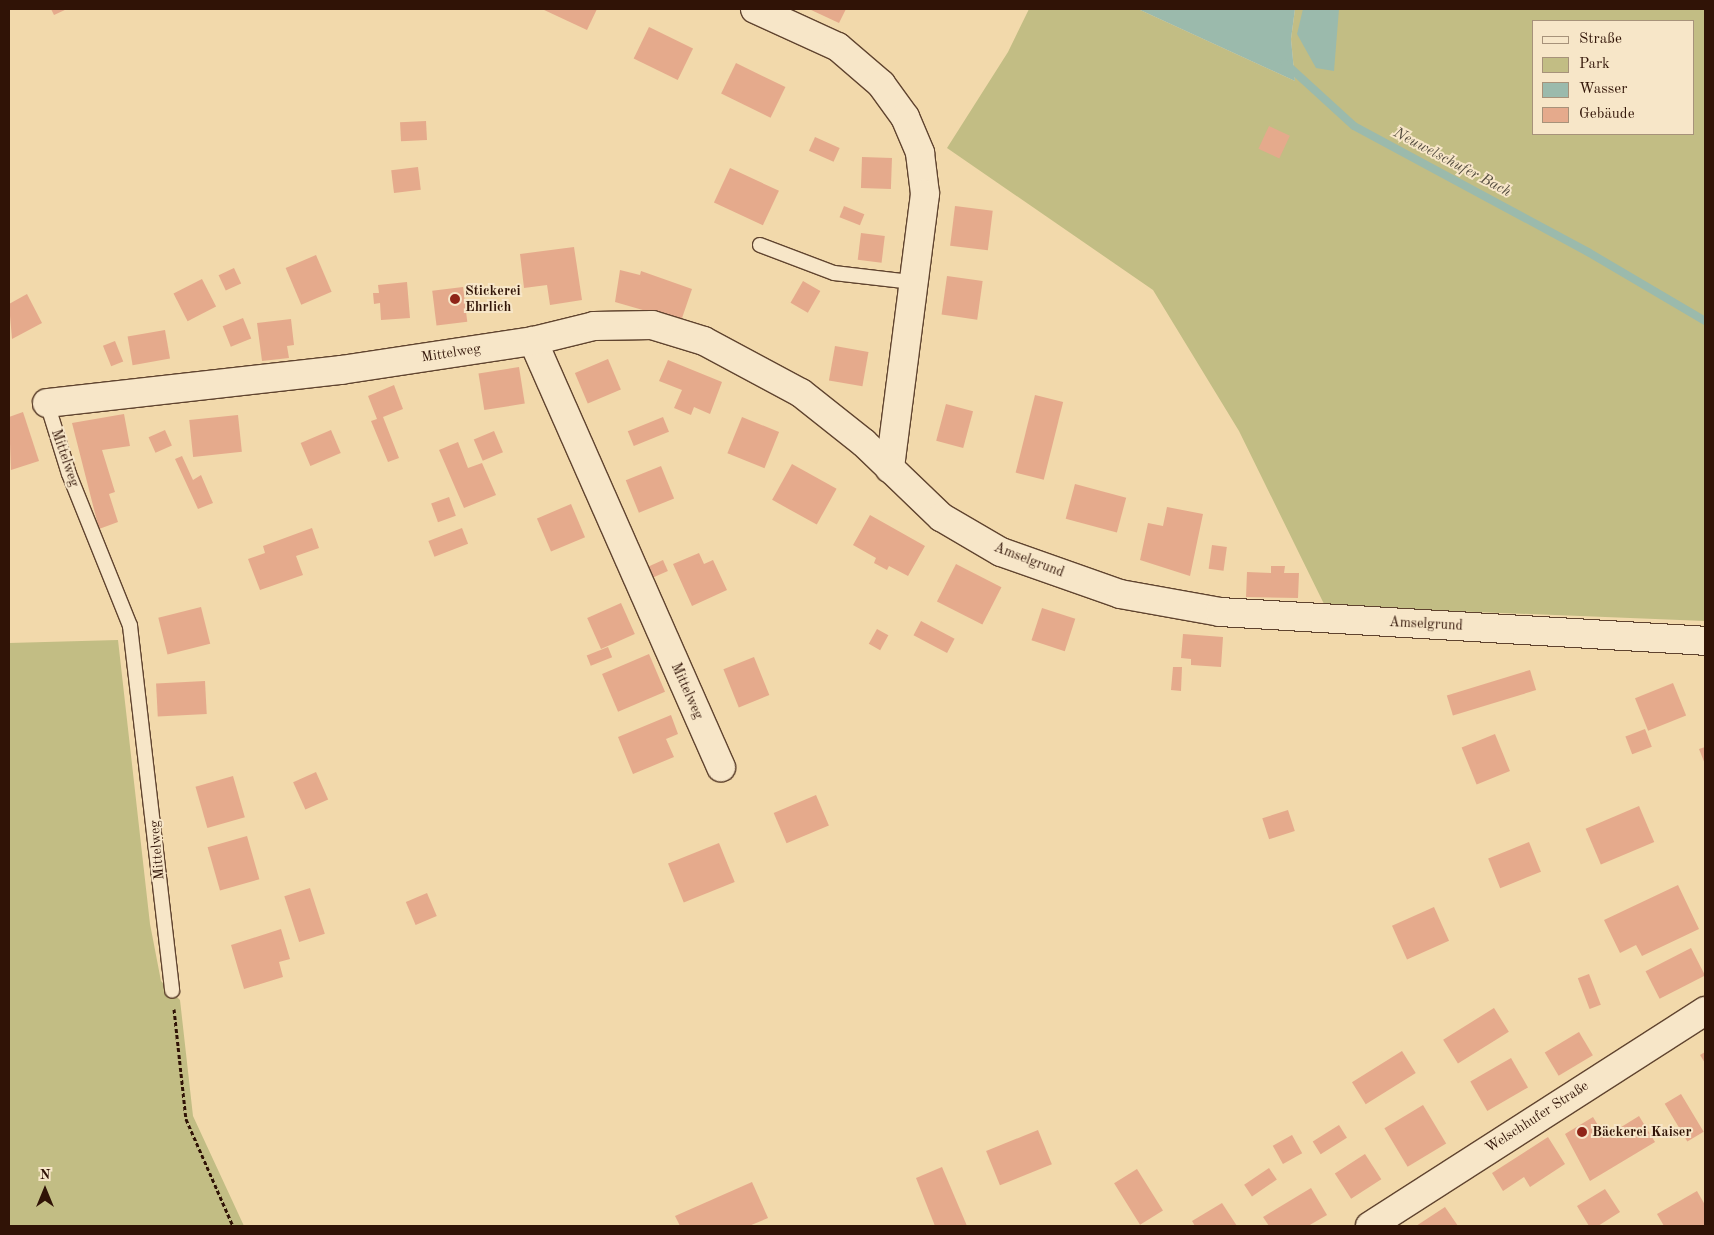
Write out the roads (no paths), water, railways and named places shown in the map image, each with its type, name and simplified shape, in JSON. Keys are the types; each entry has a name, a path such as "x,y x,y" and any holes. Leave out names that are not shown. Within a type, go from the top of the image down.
{"street":[{"path":"755,9 838,47 881,84 905,117 920,153 925,194 912,282 890,469"},
{"name":"Mittelweg","path":"47,403 341,370 533,340 626,322 704,341 801,393 834,416 890,469"},
{"name":"Mittelweg","path":"533,340 721,767"},
{"name":"Amselgrund","path":"890,469 942,517 1001,552 1120,594 1220,612 1705,641"},
{"name":"Welschhufer Straße","path":"1370,1226 1705,1011"}],"lane":[{"path":"760,245 834,273 912,282"},
{"name":"Mittelweg","path":"47,403 69,474 130,626 172,991"}],"water":[{"path":"1138,9 1295,9 1291,39 1295,81"},
{"path":"1303,9 1339,9 1334,71 1316,68 1297,34"}],"waterway":[{"name":"Neuwelschufer Bach","path":"1285,63 1354,126 1588,252 1705,321"}],"place":[{"name":"Stickerei Ehrlich","path":"455,299"},
{"name":"Bäckerei Kaiser","path":"1582,1132"}]}
